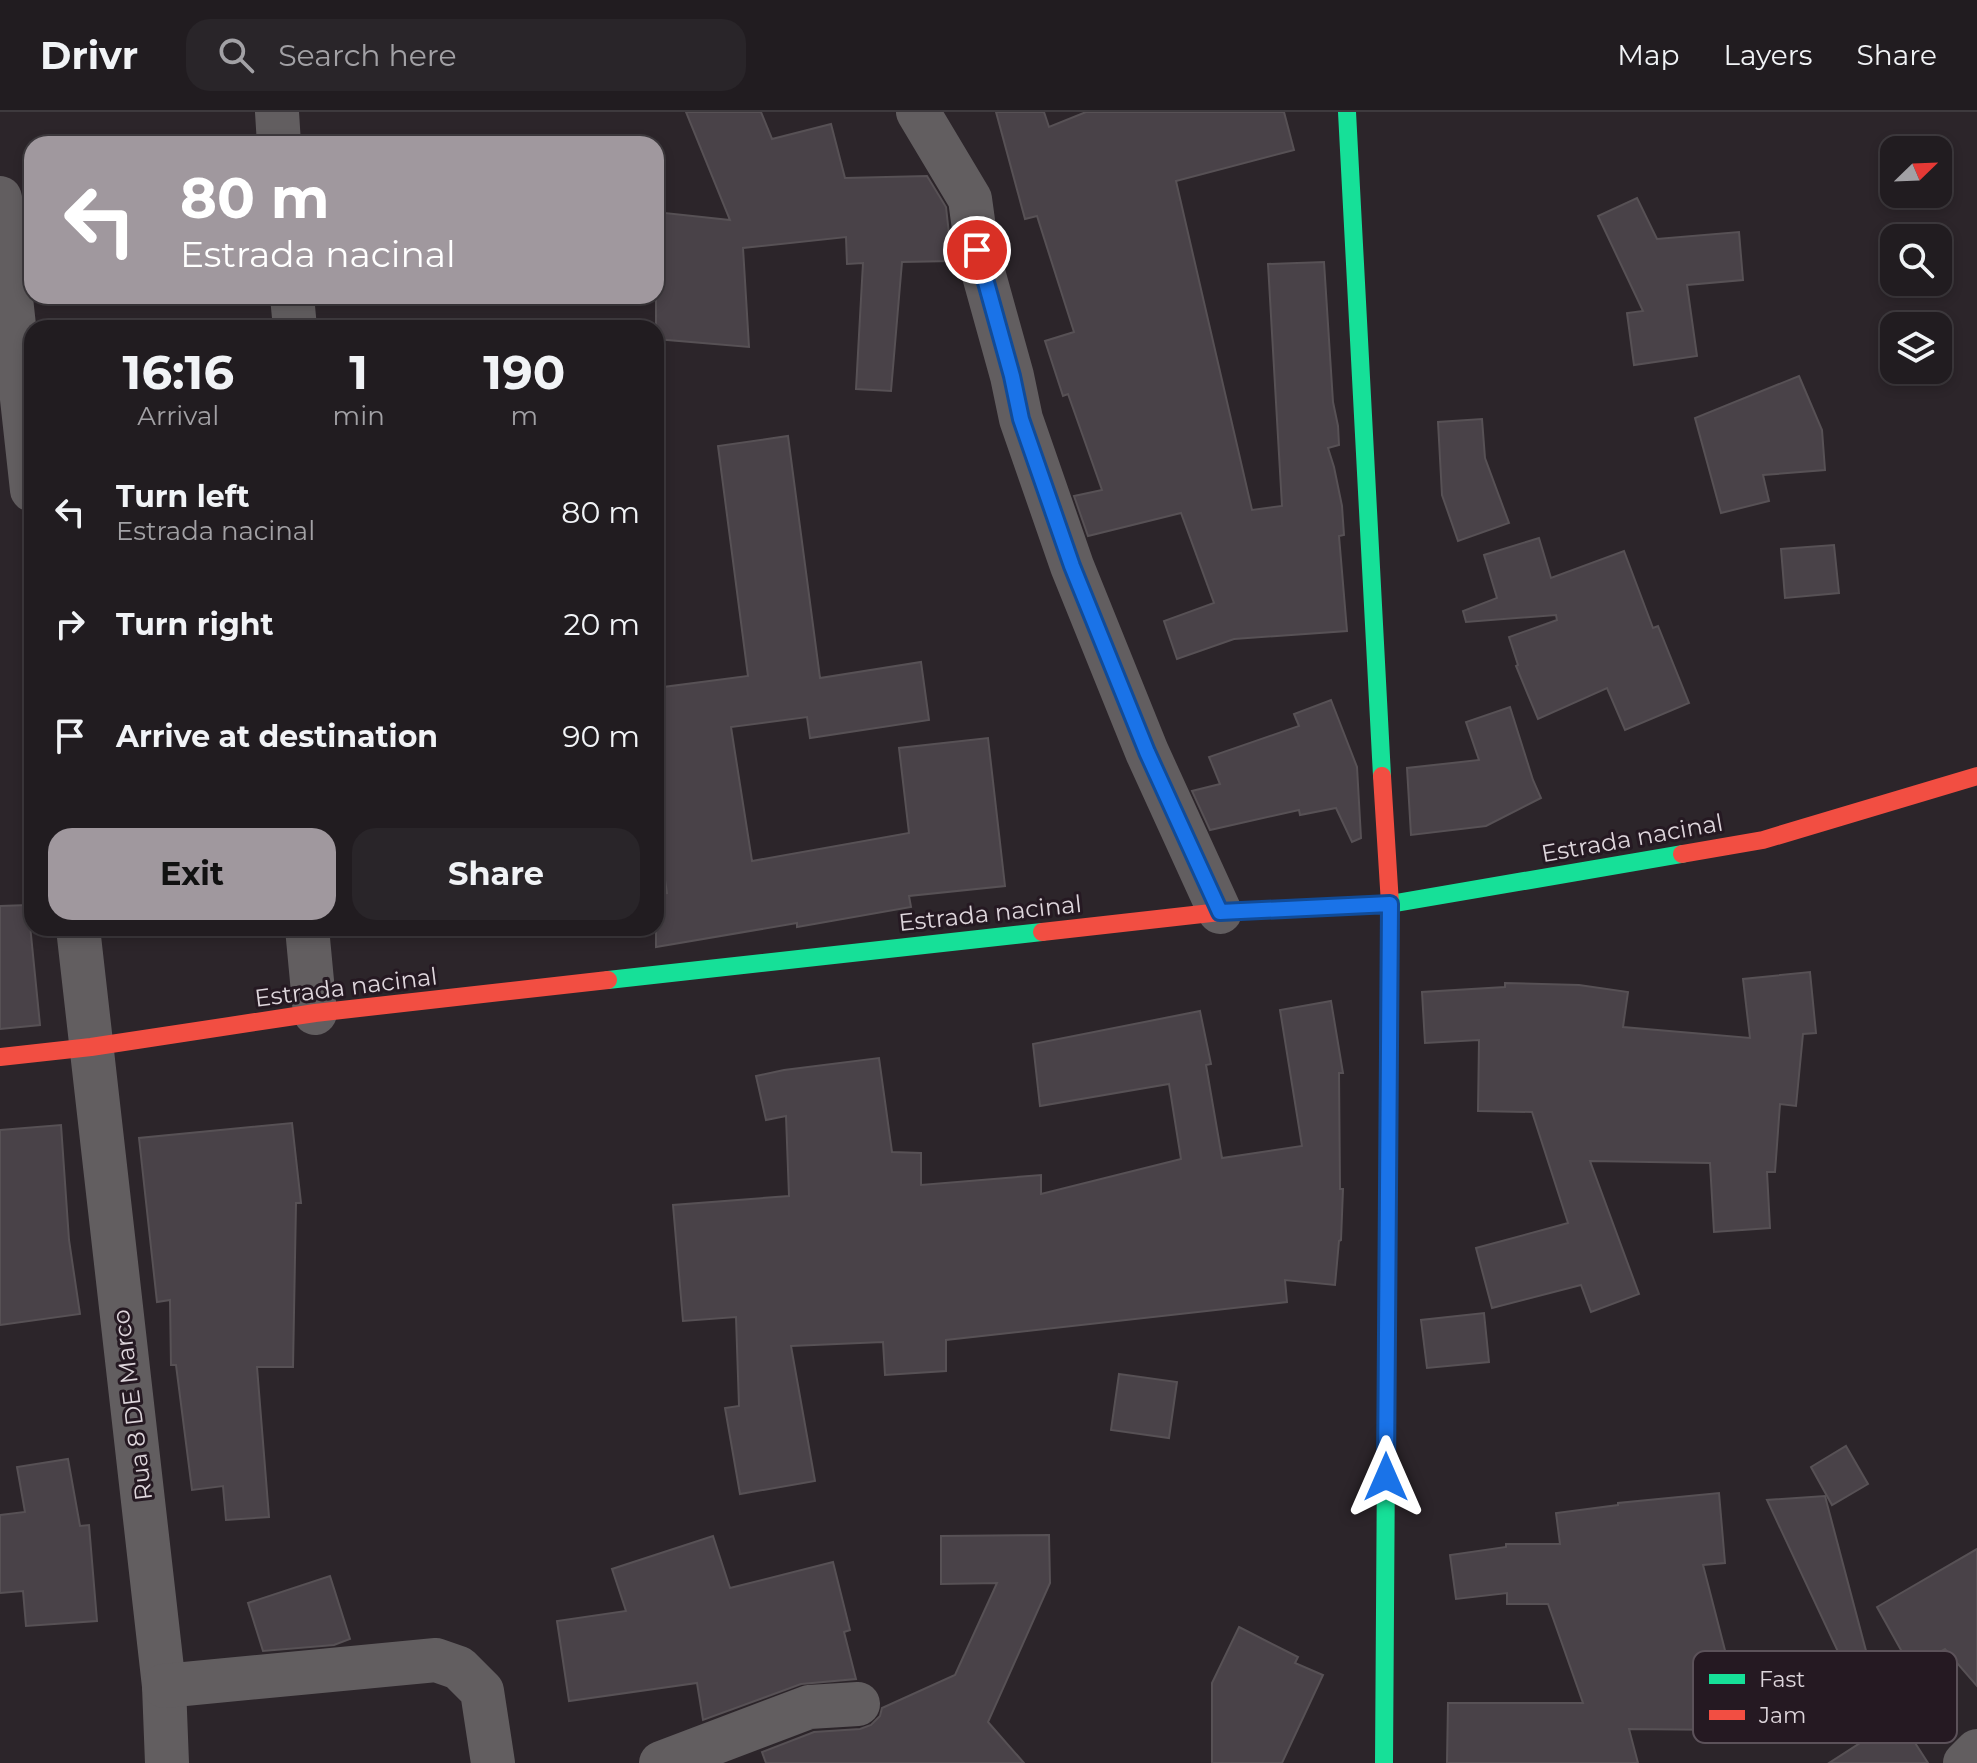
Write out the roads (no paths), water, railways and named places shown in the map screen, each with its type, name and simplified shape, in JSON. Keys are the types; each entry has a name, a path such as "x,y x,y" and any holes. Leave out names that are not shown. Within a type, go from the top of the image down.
{"main road":[{"path":"1347,112 1390,904 1384,1763"},
{"name":"Estrada nacinal","path":"0,1057 91,1047 315,1013 1220,912 1390,904 1763,840 1977,776"}],"street":[{"path":"277,112 278,136"},
{"path":"918,112 970,199 977,250 1021,419 1066,551 1147,752 1220,912"},
{"path":"0,198 24,417"},
{"name":"Rua 8 DE Marco","path":"79,936 164,1686 167,1763"},
{"path":"308,936 315,1013"},
{"path":"164,1686 436,1660 459,1668 482,1691 493,1763"},
{"path":"661,1763 809,1707 858,1704"},
{"path":"1965,1763 1977,1751"}]}
